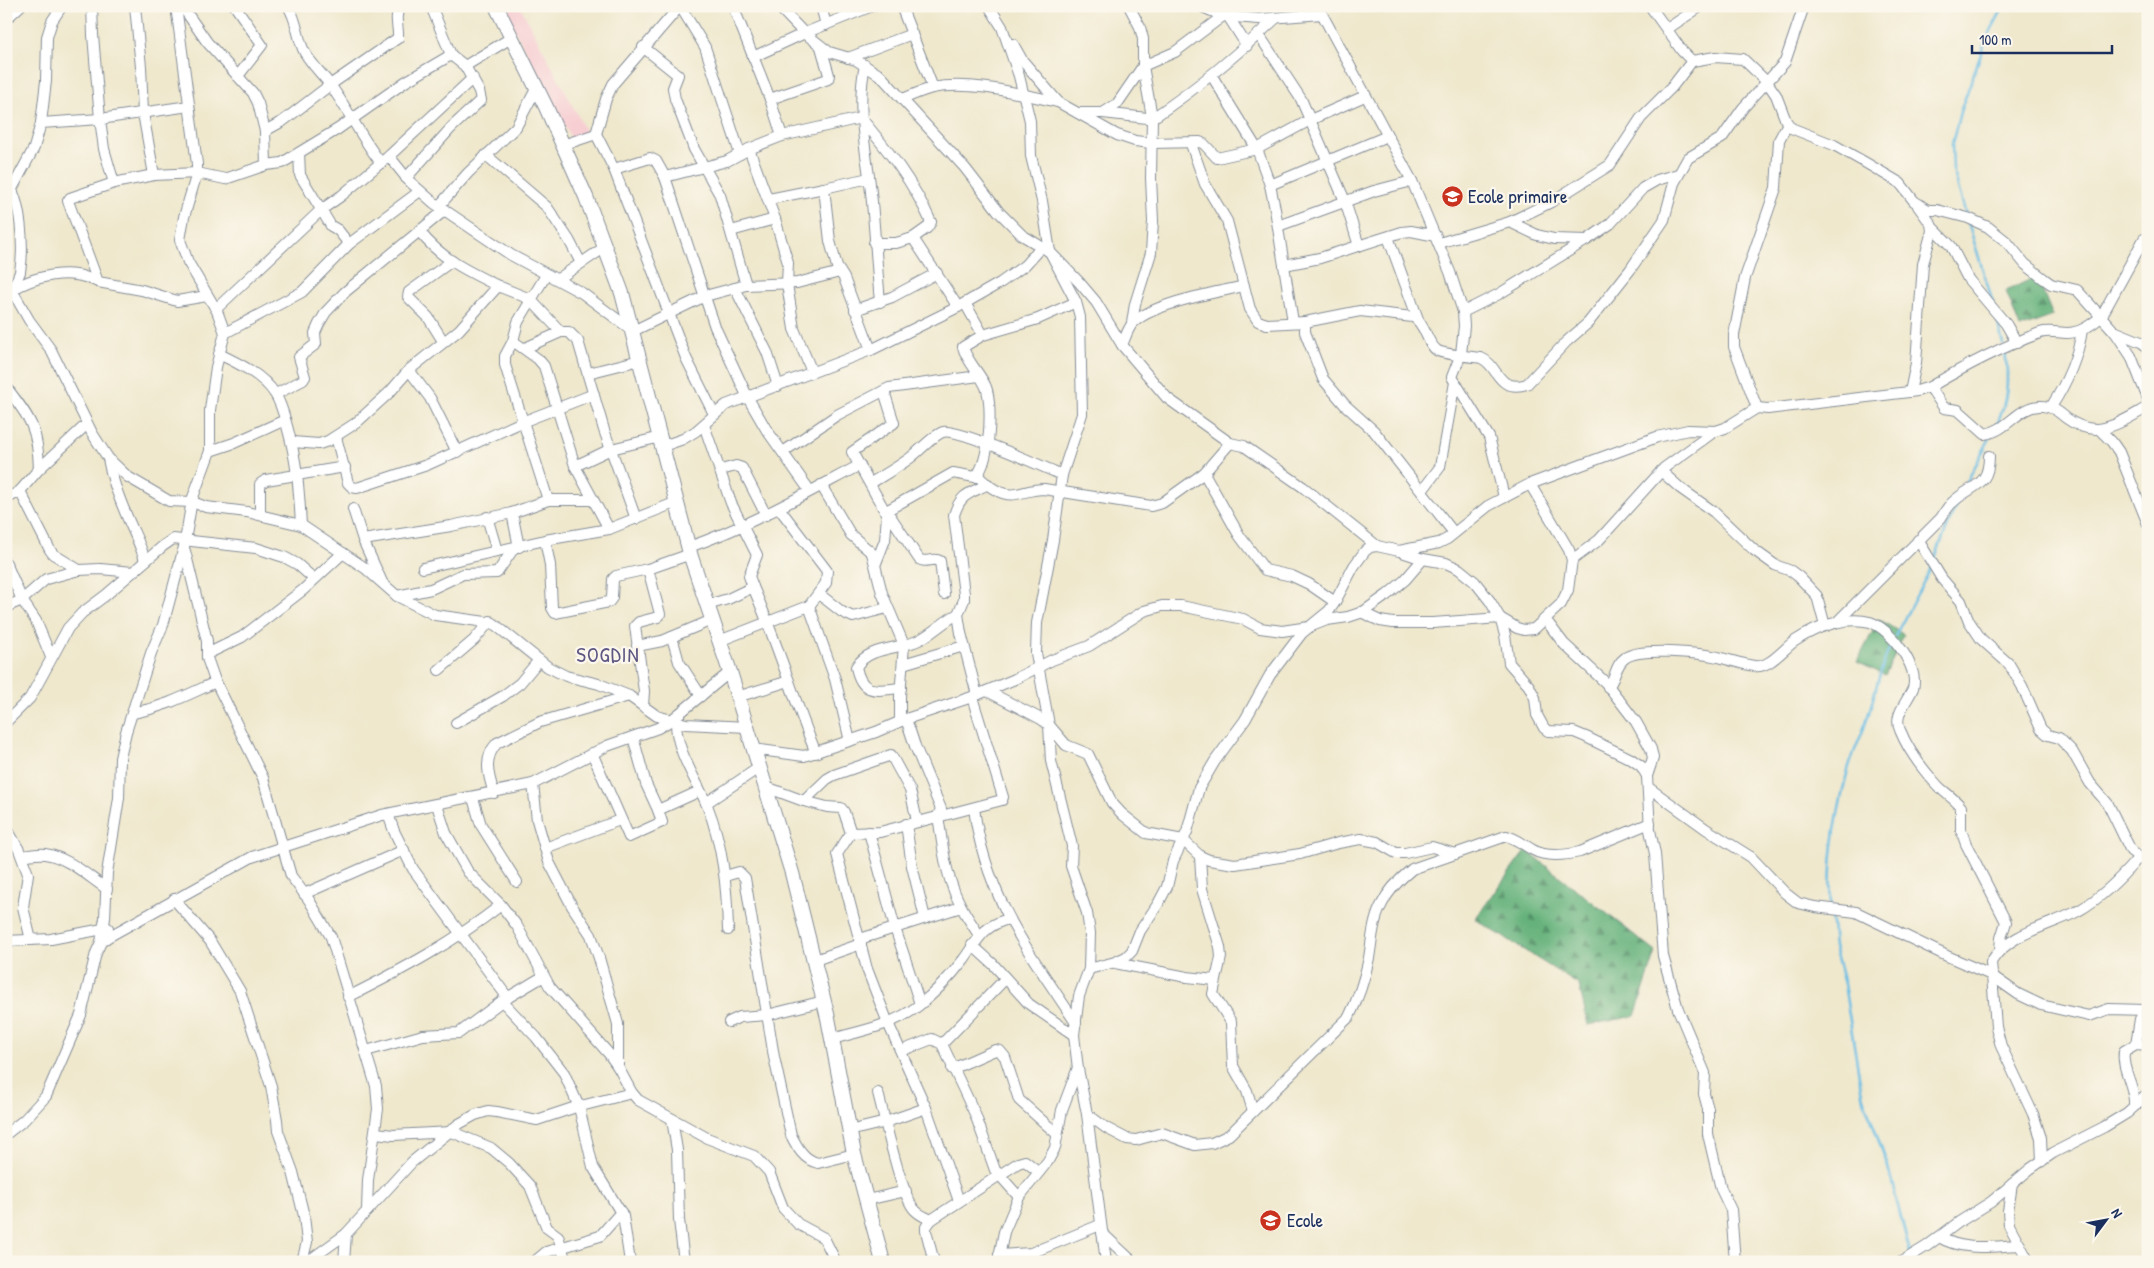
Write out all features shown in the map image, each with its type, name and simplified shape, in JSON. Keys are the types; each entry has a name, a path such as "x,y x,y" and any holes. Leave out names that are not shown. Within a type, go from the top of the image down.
{"street":[{"path":"6,19 20,6"},
{"path":"9,293 19,275 22,258 18,208 9,185 34,148 41,123 46,81 47,37 52,21 62,6"},
{"path":"92,6 92,35 100,119 104,149 114,184"},
{"path":"135,6 143,113 154,174"},
{"path":"7,1133 35,1109 46,1096 81,1015 104,928 107,873 119,798 120,758 151,653 164,625 185,544 192,502 210,451 210,410 219,354 225,333 216,309 188,262 180,240 184,217 197,174 176,6"},
{"path":"182,6 208,42 253,92 258,102 265,131 266,165"},
{"path":"235,6 262,45 238,76"},
{"path":"288,6 295,19 305,53 330,84 368,146 381,163"},
{"path":"265,131 283,121 330,84 398,38 396,21 398,10 401,6"},
{"path":"406,178 452,127 479,103 480,95 473,78 465,66 451,55 431,6"},
{"path":"496,6 586,197 622,293 690,552 730,672 792,873 824,1001 854,1154 883,1262"},
{"path":"714,414 686,358 614,169 596,134 606,98 613,84 680,6 705,47 745,152 769,199 788,263 788,284 794,328 812,372"},
{"path":"733,6 770,99 782,136"},
{"path":"778,6 821,47 835,55 865,65 881,76 965,168 998,212 1022,235 1046,249 1079,282 1096,302 1122,345 1167,398 1230,443 1244,446 1303,487 1377,546"},
{"path":"821,6 826,24"},
{"path":"753,57 805,33 872,6"},
{"path":"901,6 933,88"},
{"path":"990,6 1022,60 1058,102"},
{"path":"1122,345 1132,323 1135,304 1151,253 1153,221 1152,118 1142,66 1143,39 1140,27 1129,6"},
{"path":"1200,6 1224,13 1259,19 1276,18 1319,10 1412,181 1437,239 1463,312 1464,326 1461,354 1452,377 1489,437 1504,496"},
{"path":"1650,6 1682,51 1692,61"},
{"path":"1667,29 1702,6"},
{"path":"1388,236 1418,319 1433,347 1440,352 1461,354 1486,360 1499,379 1519,387 1527,384 1566,342 1588,323 1630,270 1664,220 1678,174 1688,158 1722,138 1744,108 1785,62 1804,6"},
{"path":"1103,112 1117,104 1142,66 1175,52 1224,13"},
{"path":"1224,13 1248,46"},
{"path":"1078,113 1103,112 1152,118 1212,76 1248,46 1276,18"},
{"path":"1002,27 1024,95 1030,121 1032,156 1042,202 1046,249 1076,302 1080,317 1082,414 1062,475 1054,540 1037,623 1036,653 1049,725 1051,761 1072,846 1072,866 1087,913 1090,933 1089,970 1079,996 1074,1035 1078,1069 1087,1114 1106,1262"},
{"path":"848,58 912,34"},
{"path":"1259,34 1291,81 1310,120 1345,201 1360,246"},
{"path":"465,66 511,38"},
{"path":"643,47 678,75 673,88 676,99 694,149 720,195 746,285"},
{"path":"770,99 828,79 829,75 821,47"},
{"path":"98,282 68,201 73,196 154,174 197,174 225,179 266,165 282,162 299,153 405,82 451,55"},
{"path":"1284,265 1320,258 1388,236 1411,231 1437,239 1510,222 1551,202 1610,165 1641,118 1672,87 1692,61 1715,57 1743,59 1767,82 1776,95 1787,124 1791,128 1834,145 1900,183 1932,227 1951,246 1968,279 2006,324 2017,343"},
{"path":"865,65 861,91 861,118 869,178 880,302"},
{"path":"1212,76 1257,150 1270,185 1293,322"},
{"path":"216,309 321,210 381,163 473,78"},
{"path":"903,99 933,88 992,88 1058,102 1117,135 1135,141 1204,144 1217,158 1257,150 1310,120 1365,96"},
{"path":"276,394 303,380 299,357 316,344 315,333 326,312 344,292 420,232 486,155 516,127 536,89"},
{"path":"41,123 100,119 189,106"},
{"path":"665,177 706,168 727,161 782,136 861,118"},
{"path":"861,118 904,170 919,195 931,222 927,228 914,238 896,243 874,243"},
{"path":"1757,408 1734,347 1734,335 1745,278 1776,188 1779,140 1787,124"},
{"path":"563,145 596,134"},
{"path":"1270,185 1387,136"},
{"path":"1191,144 1205,184 1227,221 1250,309 1258,321 1267,324 1305,322 1360,311 1395,314 1418,319"},
{"path":"299,153 300,175 331,226 338,230 349,244"},
{"path":"486,155 547,207 566,234 581,263"},
{"path":"389,156 406,178 442,208 511,255 546,275 558,279 582,294 633,331"},
{"path":"614,169 650,158 656,161 665,177 715,327 748,398 766,429 810,491"},
{"path":"1463,312 1498,294 1587,240 1610,224 1643,188 1657,180 1678,174"},
{"path":"769,199 869,178"},
{"path":"1278,226 1345,201 1412,181"},
{"path":"824,188 830,241 840,272 871,350"},
{"path":"225,333 302,292 349,244 420,191"},
{"path":"1914,200 1928,210 1937,210 1968,218 1988,227 2007,242 2015,254 2051,284 2077,290 2114,331 2131,356 2140,375 2144,393 2148,399"},
{"path":"730,230 775,219"},
{"path":"1510,222 1537,235 1554,239 1587,240"},
{"path":"1910,392 1916,363 1924,257 1932,227"},
{"path":"420,232 432,247 452,261 498,286 530,299 561,332"},
{"path":"1400,551 1439,543 1488,506 1530,484 1657,437 1688,430 1716,430 1725,428 1757,408 1768,409 1910,392 1930,387 1963,366 2043,332 2068,333 2082,330 2101,317 2144,240 2148,237"},
{"path":"914,238 937,273 983,335"},
{"path":"558,279 605,248"},
{"path":"576,466 611,449 683,439 704,425 726,405 871,350 962,305 1000,283 1046,249"},
{"path":"444,341 428,317 408,297 409,292 452,261"},
{"path":"633,331 705,296 746,285 788,284 840,272"},
{"path":"855,310 880,302 937,273"},
{"path":"9,293 31,281 58,275 75,275 98,282 142,290 176,301 207,296"},
{"path":"546,275 518,322 513,341 505,356 506,372 533,449 548,500"},
{"path":"292,442 319,444 336,437 375,406 409,370 459,330 498,286"},
{"path":"1132,323 1162,307 1244,286"},
{"path":"735,288 767,352 778,386"},
{"path":"9,293 51,350 87,424 108,458 128,477 169,501 192,502 206,507 260,514 301,525 365,568 397,596 435,615 490,621 507,632 548,667 566,676 599,684 629,696 657,716 673,722 747,727"},
{"path":"978,476 987,445 991,406 985,386 963,347 983,335 1038,319 1076,302"},
{"path":"1305,322 1305,332 1323,379 1345,406 1374,431 1454,533"},
{"path":"2051,407 2067,379 2079,349 2082,330"},
{"path":"2114,331 2141,342 2148,347"},
{"path":"525,348 561,332 570,332 578,342 611,449 636,519"},
{"path":"513,341 525,348 544,366 576,466 609,529"},
{"path":"219,354 263,380 276,394 292,442 298,475 301,525"},
{"path":"588,373 640,360"},
{"path":"409,370 430,398 457,452"},
{"path":"783,452 837,415 893,387 979,376"},
{"path":"1422,491 1440,467 1455,382"},
{"path":"6,387 20,405 34,431 38,443 39,470"},
{"path":"1930,387 1944,408 1958,410 1983,434 1999,431 2030,407 2051,407 2079,426 2099,430 2112,426 2148,407"},
{"path":"884,391 895,421 852,451 887,513 919,559 922,561 940,560 944,594"},
{"path":"336,437 350,486 357,488 408,472 522,422 594,394"},
{"path":"210,451 234,443 285,420"},
{"path":"6,499 20,491 87,424"},
{"path":"704,425 731,503 757,554 750,576 816,752"},
{"path":"1572,560 1599,540 1661,471 1716,430"},
{"path":"2099,430 2112,442 2119,452 2148,524"},
{"path":"871,482 909,459 944,432 961,434 1062,475"},
{"path":"887,513 953,473 978,476 988,484 1009,494 1036,489 1151,506 1162,503 1204,473 1230,443"},
{"path":"1836,623 1941,518 1952,502 1986,476 1989,470 1989,456"},
{"path":"108,458 110,473 118,496 145,561"},
{"path":"545,540 551,582 552,608 555,613 609,602 612,598 614,577 648,569 685,556 860,465"},
{"path":"720,470 736,466 742,468 766,515"},
{"path":"260,514 260,484 266,480 345,467"},
{"path":"1661,471 1680,488 1714,512 1754,550 1775,565 1791,571 1799,577 1817,596 1825,626"},
{"path":"1204,473 1239,535 1264,570 1292,576 1309,584 1335,602"},
{"path":"851,833 880,832 1002,800 1003,797 979,695 964,646 958,614 964,594 954,515 963,497 971,491 988,484"},
{"path":"1361,612 1380,621 1393,623 1433,623 1500,618 1524,630 1534,629 1561,604 1568,590 1572,560 1569,550 1530,484"},
{"path":"820,486 851,536 870,550 876,563 887,608 904,645 901,688 903,720 941,809 938,816 946,865 952,887 961,907 979,935"},
{"path":"20,491 50,550 53,554 79,570"},
{"path":"363,540 451,526 512,513 548,500 593,500"},
{"path":"423,568 545,540 609,529 677,502"},
{"path":"719,641 768,620 781,618 809,606 826,582 827,571 780,508"},
{"path":"353,509 363,540 384,585"},
{"path":"397,596 411,595 463,574 497,573 516,547 512,513"},
{"path":"876,563 885,540 887,513"},
{"path":"487,517 497,551"},
{"path":"6,722 30,698 68,628 82,613 173,539 185,544 256,548 284,557 298,564 314,580"},
{"path":"1918,540 1942,579 1961,601 1968,621 1981,639 2008,664 2022,686 2041,729 2048,735 2059,738 2072,751 2090,783 2099,791 2108,804 2131,851 2148,864"},
{"path":"185,544 206,636 207,654 216,682 262,778 291,876 331,936 376,1086 378,1109 368,1180 367,1211"},
{"path":"1089,970 1126,957 1132,951 1140,931 1167,887 1173,861 1187,832 1200,788 1215,761 1245,720 1270,675 1302,633 1328,611 1335,602 1364,551 1370,547 1377,546 1423,559 1446,563 1459,569 1475,582 1490,601 1500,618 1505,635 1509,663 1529,686 1536,698 1537,715 1544,728 1548,731 1574,732 1586,737 1631,758 1641,766 1647,776 1663,956 1678,1009 1705,1073 1704,1094 1708,1109 1708,1134 1721,1188 1731,1210 1735,1262"},
{"path":"207,654 242,637 314,580 343,553"},
{"path":"753,750 804,756 850,741 903,720 979,695 1039,666 1089,646 1144,611 1162,606 1180,606 1243,618 1260,628 1268,630 1282,631 1309,627 1327,620 1361,612 1387,596 1405,580 1423,559"},
{"path":"6,563 22,600 36,620 51,657"},
{"path":"6,607 22,600 46,579 79,570 100,569 133,572"},
{"path":"643,706 644,691 637,646 636,624 658,617 660,614 648,569"},
{"path":"707,605 728,599 753,586"},
{"path":"819,594 831,605 848,616 853,617 887,608"},
{"path":"809,606 835,679 850,741"},
{"path":"901,688 869,690 860,680 856,667 860,661 871,655 921,639 958,614"},
{"path":"1545,619 1564,644 1608,687 1636,722 1651,749 1653,758 1647,776"},
{"path":"637,646 672,637 712,620"},
{"path":"439,670 474,640 490,621"},
{"path":"1608,687 1615,677 1618,666 1629,654 1669,652 1715,656 1757,667 1766,664 1795,641 1825,626 1836,623 1870,622 1881,628 1906,656 1911,668 1913,687 1904,700 1898,728 1926,772 1961,806 1961,830 1966,844 2006,922 2000,949"},
{"path":"672,637 679,662 702,696"},
{"path":"903,664 964,646"},
{"path":"456,723 503,696 520,683 539,660"},
{"path":"101,942 174,899 252,857 388,814 473,798 533,784 592,753 673,722 730,672"},
{"path":"737,697 789,681"},
{"path":"133,712 154,709 174,702 216,682"},
{"path":"979,695 1049,725 1066,745 1088,754 1112,803 1122,814 1146,832 1183,840 1200,856 1209,860 1235,864 1300,854 1338,843 1361,839 1377,842 1396,853 1432,847 1455,854"},
{"path":"494,793 487,768 493,747 497,742 540,722 629,696"},
{"path":"673,722 678,739 706,803 725,876 728,930"},
{"path":"592,753 620,820 630,837 662,822 646,784 633,737"},
{"path":"804,801 827,779 834,775 891,755 910,790 917,821"},
{"path":"706,803 760,767"},
{"path":"533,784 537,820 550,862 572,906 591,934 599,958 618,1024 618,1067"},
{"path":"766,786 804,801 827,807 841,808 851,833"},
{"path":"1649,788 1691,819 1751,857 1798,903 1856,912 1947,956 1991,974 2028,1000 2090,1016 2109,1009 2147,1009"},
{"path":"658,810 700,791"},
{"path":"473,798 481,825 517,882"},
{"path":"436,804 446,833 468,872 501,905 517,926 557,996 609,1054 638,1100 707,1138 754,1156 769,1172 783,1208 798,1224 824,1238 836,1262"},
{"path":"974,808 982,856 1008,919 1076,1023"},
{"path":"388,814 404,850 425,885 462,935 505,999 564,1073 579,1108 593,1167 621,1212 630,1262"},
{"path":"545,848 620,820"},
{"path":"1087,1114 1106,1128 1128,1139 1136,1140 1162,1134 1195,1145 1212,1143 1229,1135 1349,1017 1355,1006 1382,904 1402,877 1421,864 1506,836 1513,837 1536,852 1550,855 1568,855 1580,852 1650,823"},
{"path":"906,824 912,866 926,918"},
{"path":"6,827 22,856 28,874 23,907 31,940"},
{"path":"869,832 895,928 920,1004"},
{"path":"851,833 837,854 867,968 888,1023 926,1108 959,1202"},
{"path":"304,894 404,850"},
{"path":"22,856 42,854 54,856 71,864 107,889"},
{"path":"1200,856 1202,889 1220,946 1221,957 1213,994 1231,1022 1233,1066 1247,1091 1253,1111"},
{"path":"2042,1161 2041,1138 2033,1114 2001,1046 1996,1027 1991,962 2000,949 2034,930 2080,910 2121,878 2138,858"},
{"path":"725,876 739,872 745,878 782,1097 791,1135 796,1146 809,1159 818,1163 854,1154"},
{"path":"174,899 210,941 240,991 271,1086 278,1131 293,1172 304,1216 308,1242 302,1262"},
{"path":"348,997 393,975 462,935 501,905"},
{"path":"814,960 895,928 961,907"},
{"path":"832,1039 888,1023 920,1004 941,985 964,959 979,935 986,929 1008,919"},
{"path":"6,941 59,938 128,925"},
{"path":"972,945 993,964 1005,980 1029,1004 1074,1035"},
{"path":"1114,962 1187,977 1215,980"},
{"path":"366,1051 423,1035 459,1033 505,999 544,976"},
{"path":"942,1044 1005,980"},
{"path":"728,1022 740,1017 768,1016 824,1001"},
{"path":"2136,1044 2140,1019 2147,1009"},
{"path":"901,1051 926,1040 936,1040 942,1044 952,1069 975,1114 992,1163 1000,1176 1019,1197"},
{"path":"2134,1106 2135,1098 2123,1060 2124,1051 2136,1044 2148,1045"},
{"path":"952,1069 995,1050 1000,1051 1005,1057 1020,1100 1057,1134"},
{"path":"1078,1069 1062,1110 1052,1155 1019,1197 1004,1232 998,1258 1031,1257 1101,1229"},
{"path":"307,1262 346,1234 412,1162 452,1132 459,1124 476,1115 488,1111 537,1120 632,1093"},
{"path":"878,1093 906,1191 914,1210 931,1220"},
{"path":"1902,1262 1991,1202 2053,1153 2104,1127 2148,1094"},
{"path":"849,1131 886,1122 926,1108"},
{"path":"672,1119 678,1150 679,1220 684,1262"},
{"path":"376,1132 394,1135 452,1132 491,1148 525,1179 530,1186 544,1223 547,1228 558,1236 566,1262"},
{"path":"934,1262 926,1231 926,1227 931,1220 1017,1163 1025,1161 1039,1172"},
{"path":"2012,1184 2007,1218 2008,1225 2029,1262"},
{"path":"866,1200 906,1191"},
{"path":"534,1262 546,1252 600,1236 621,1212"},
{"path":"1101,1229 1132,1262"},
{"path":"344,1262 346,1234"},
{"path":"1939,1237 1951,1244 1982,1248 2020,1245"}],"shaded area":[{"path":"502,6 520,6 588,137 573,142"}],"green space":[{"path":"2029,280 2038,280 2053,316 2020,328 2006,291"},
{"path":"1879,619 1904,635 1885,675 1857,662"},
{"path":"1526,850 1656,952 1635,1016 1588,1025 1579,985 1475,919"}],"waterway":[{"path":"1966,215 1953,169 1952,144 1960,112 1986,40 2004,6"},
{"path":"1968,222 1993,303"},
{"path":"1997,320 2003,344"},
{"path":"1996,427 2007,389 2005,350"},
{"path":"1963,489 1991,436"},
{"path":"1934,560 1957,503"},
{"path":"1895,636 1931,568"},
{"path":"1831,906 1832,854 1844,787 1850,763 1866,723 1881,670 1892,643"},
{"path":"1831,911 1834,947 1844,984 1862,1094 1888,1167 1910,1253"}],"place":[{"name":"Ecole primaire","path":"1452,196"},
{"name":"Ecole","path":"1271,1220"}],"district":[{"name":"SOGDIN","path":"608,654"}]}
